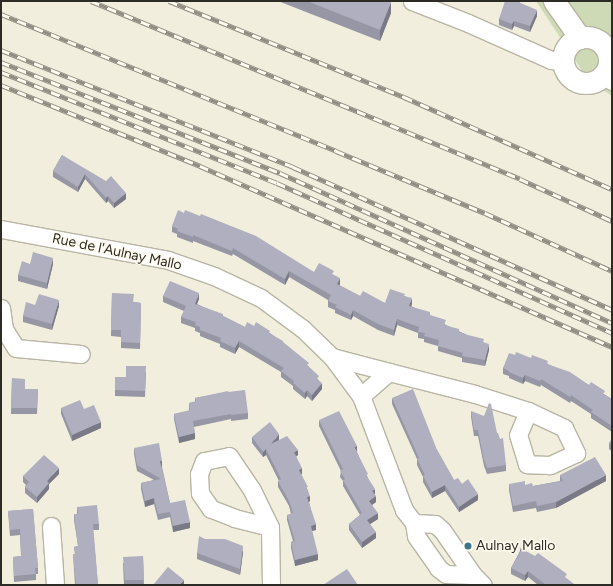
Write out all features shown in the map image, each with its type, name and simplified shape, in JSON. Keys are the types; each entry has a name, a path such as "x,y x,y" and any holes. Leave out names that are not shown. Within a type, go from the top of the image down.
{"street":[{"path":"412,1 468,23 551,60 563,61"},
{"path":"554,1 580,38"},
{"path":"580,38 594,38 604,47 608,60 607,78 593,81 579,81 568,74 563,61 567,46 580,38"},
{"name":"Rue de l'Aulnay Mallo","path":"1,229 168,260 214,276 261,298 303,329 332,357 362,396 404,510 414,523 416,536 438,568 446,574 478,580"},
{"path":"1,308 4,329 16,348 81,354"},
{"path":"332,357 475,394 528,411"},
{"path":"362,396 389,372"},
{"path":"270,527 235,518 211,509 200,492 199,474 204,461 229,456 252,490 270,527 271,585"},
{"name":"Rue de l'Aulnay Mallo","path":"414,523 435,524 442,530 478,580"},
{"path":"51,526 56,585"}],"green space":[{"path":"536,1 612,1 612,96 585,78 581,69"}],"building":[{"path":"307,1 389,1 391,2 380,30"},
{"path":"505,1 518,1 537,10 530,26 514,21 512,24 499,19"},
{"path":"62,155 106,181 111,176 126,193 114,203 108,196 106,198 85,174 78,187 53,171"},
{"path":"178,210 184,213 185,210 200,216 201,214 256,236 314,272 319,263 334,271 332,274 340,278 337,284 360,296 363,291 385,303 390,289 405,294 404,296 412,298 409,306 430,312 430,315 446,320 444,325 459,329 459,332 484,339 483,342 489,344 485,360 462,356 463,353 438,346 439,340 424,336 425,333 418,332 419,327 397,319 394,330 378,324 353,310 351,315 335,307 337,305 328,301 331,295 289,271 285,279 233,248 232,251 193,235 193,237 177,231 178,228 172,226"},
{"path":"33,252 53,258 47,283 18,275 22,261 30,264"},
{"path":"170,281 199,293 195,304 223,314 223,316 245,327 247,322 254,326 256,322 270,331 269,333 283,341 309,363 307,365 319,376 317,379 322,383 312,395 307,390 305,393 293,383 294,381 281,371 284,368 239,341 235,348 220,341 221,338 200,330 200,327 195,325 196,322 181,317 186,306 163,296"},
{"path":"112,293 134,294 133,302 141,303 140,343 121,342 121,330 111,330"},
{"path":"39,294 59,300 52,324 23,316 26,302 35,305"},
{"path":"516,352 531,358 532,355 548,361 547,364 570,372 589,385 591,382 605,391 603,394 612,399 612,426 591,412 593,410 571,395 570,397 541,379 540,381 525,375 523,378 503,368 509,353 515,355"},
{"path":"126,366 146,366 145,391 115,390 115,377 126,377"},
{"path":"12,378 25,379 25,389 38,389 37,408 11,408"},
{"path":"413,389 437,450 454,480 458,478 462,484 468,479 478,494 459,507 445,485 432,492 423,476 425,475 417,459 419,458 392,398"},
{"path":"245,390 248,413 231,414 193,421 195,433 179,437 174,414 190,410 189,403 196,401 195,398 228,391"},
{"path":"80,400 84,409 94,405 101,422 72,435 61,408"},
{"path":"489,403 491,404 497,433 500,439 503,438 506,465 487,468 478,430 474,430 471,411 484,416"},
{"path":"339,411 357,446 354,447 368,474 366,475 375,489 372,491 376,496 369,501 378,513 367,520 376,532 362,542 349,524 362,513 343,480 345,479 340,471 343,469 319,420"},
{"path":"270,422 279,434 271,444 287,436 298,450 294,452 302,468 299,470 308,487 306,487 310,496 307,497 316,524 311,526 318,554 295,560 291,542 295,541 287,515 293,513 289,501 278,481 281,479 266,449 263,452 252,437"},
{"path":"159,443 162,461 160,461 170,503 185,500 190,522 173,526 170,512 158,514 154,498 145,501 141,483 161,479 137,465 134,448"},
{"path":"44,455 59,468 47,481 49,483 37,497 25,487 29,482 23,476"},
{"path":"595,457 606,475 556,502 537,506 536,501 513,506 509,484 525,481 525,485 532,483 533,486 563,481 560,475"},
{"path":"97,505 99,524 93,524 98,585 76,585 73,554 75,554 74,547 78,546 74,514 78,514 77,507"},
{"path":"33,509 38,568 35,568 36,574 14,576 13,557 21,556 20,529 10,530 8,511"},
{"path":"199,536 205,539 225,539 243,546 240,569 197,553"},
{"path":"520,548 535,556 538,553 567,574 565,577 575,585 546,585 528,571 525,575 511,568 521,551"},
{"path":"143,556 144,580 125,580 123,557"},
{"path":"168,567 184,580 179,585 153,585"},
{"path":"347,569 358,585 323,585"}],"railway":[{"path":"91,1 520,179 612,221"},
{"path":"169,1 404,97 612,189"},
{"path":"1,14 485,213 612,271"},
{"path":"1,50 293,167 612,310"},
{"path":"1,62 280,173 612,323"},
{"path":"1,72 277,183 612,333"},
{"path":"1,85 200,166 612,347"}],"place":[{"name":"Aulnay Mallo","path":"468,546"}]}
